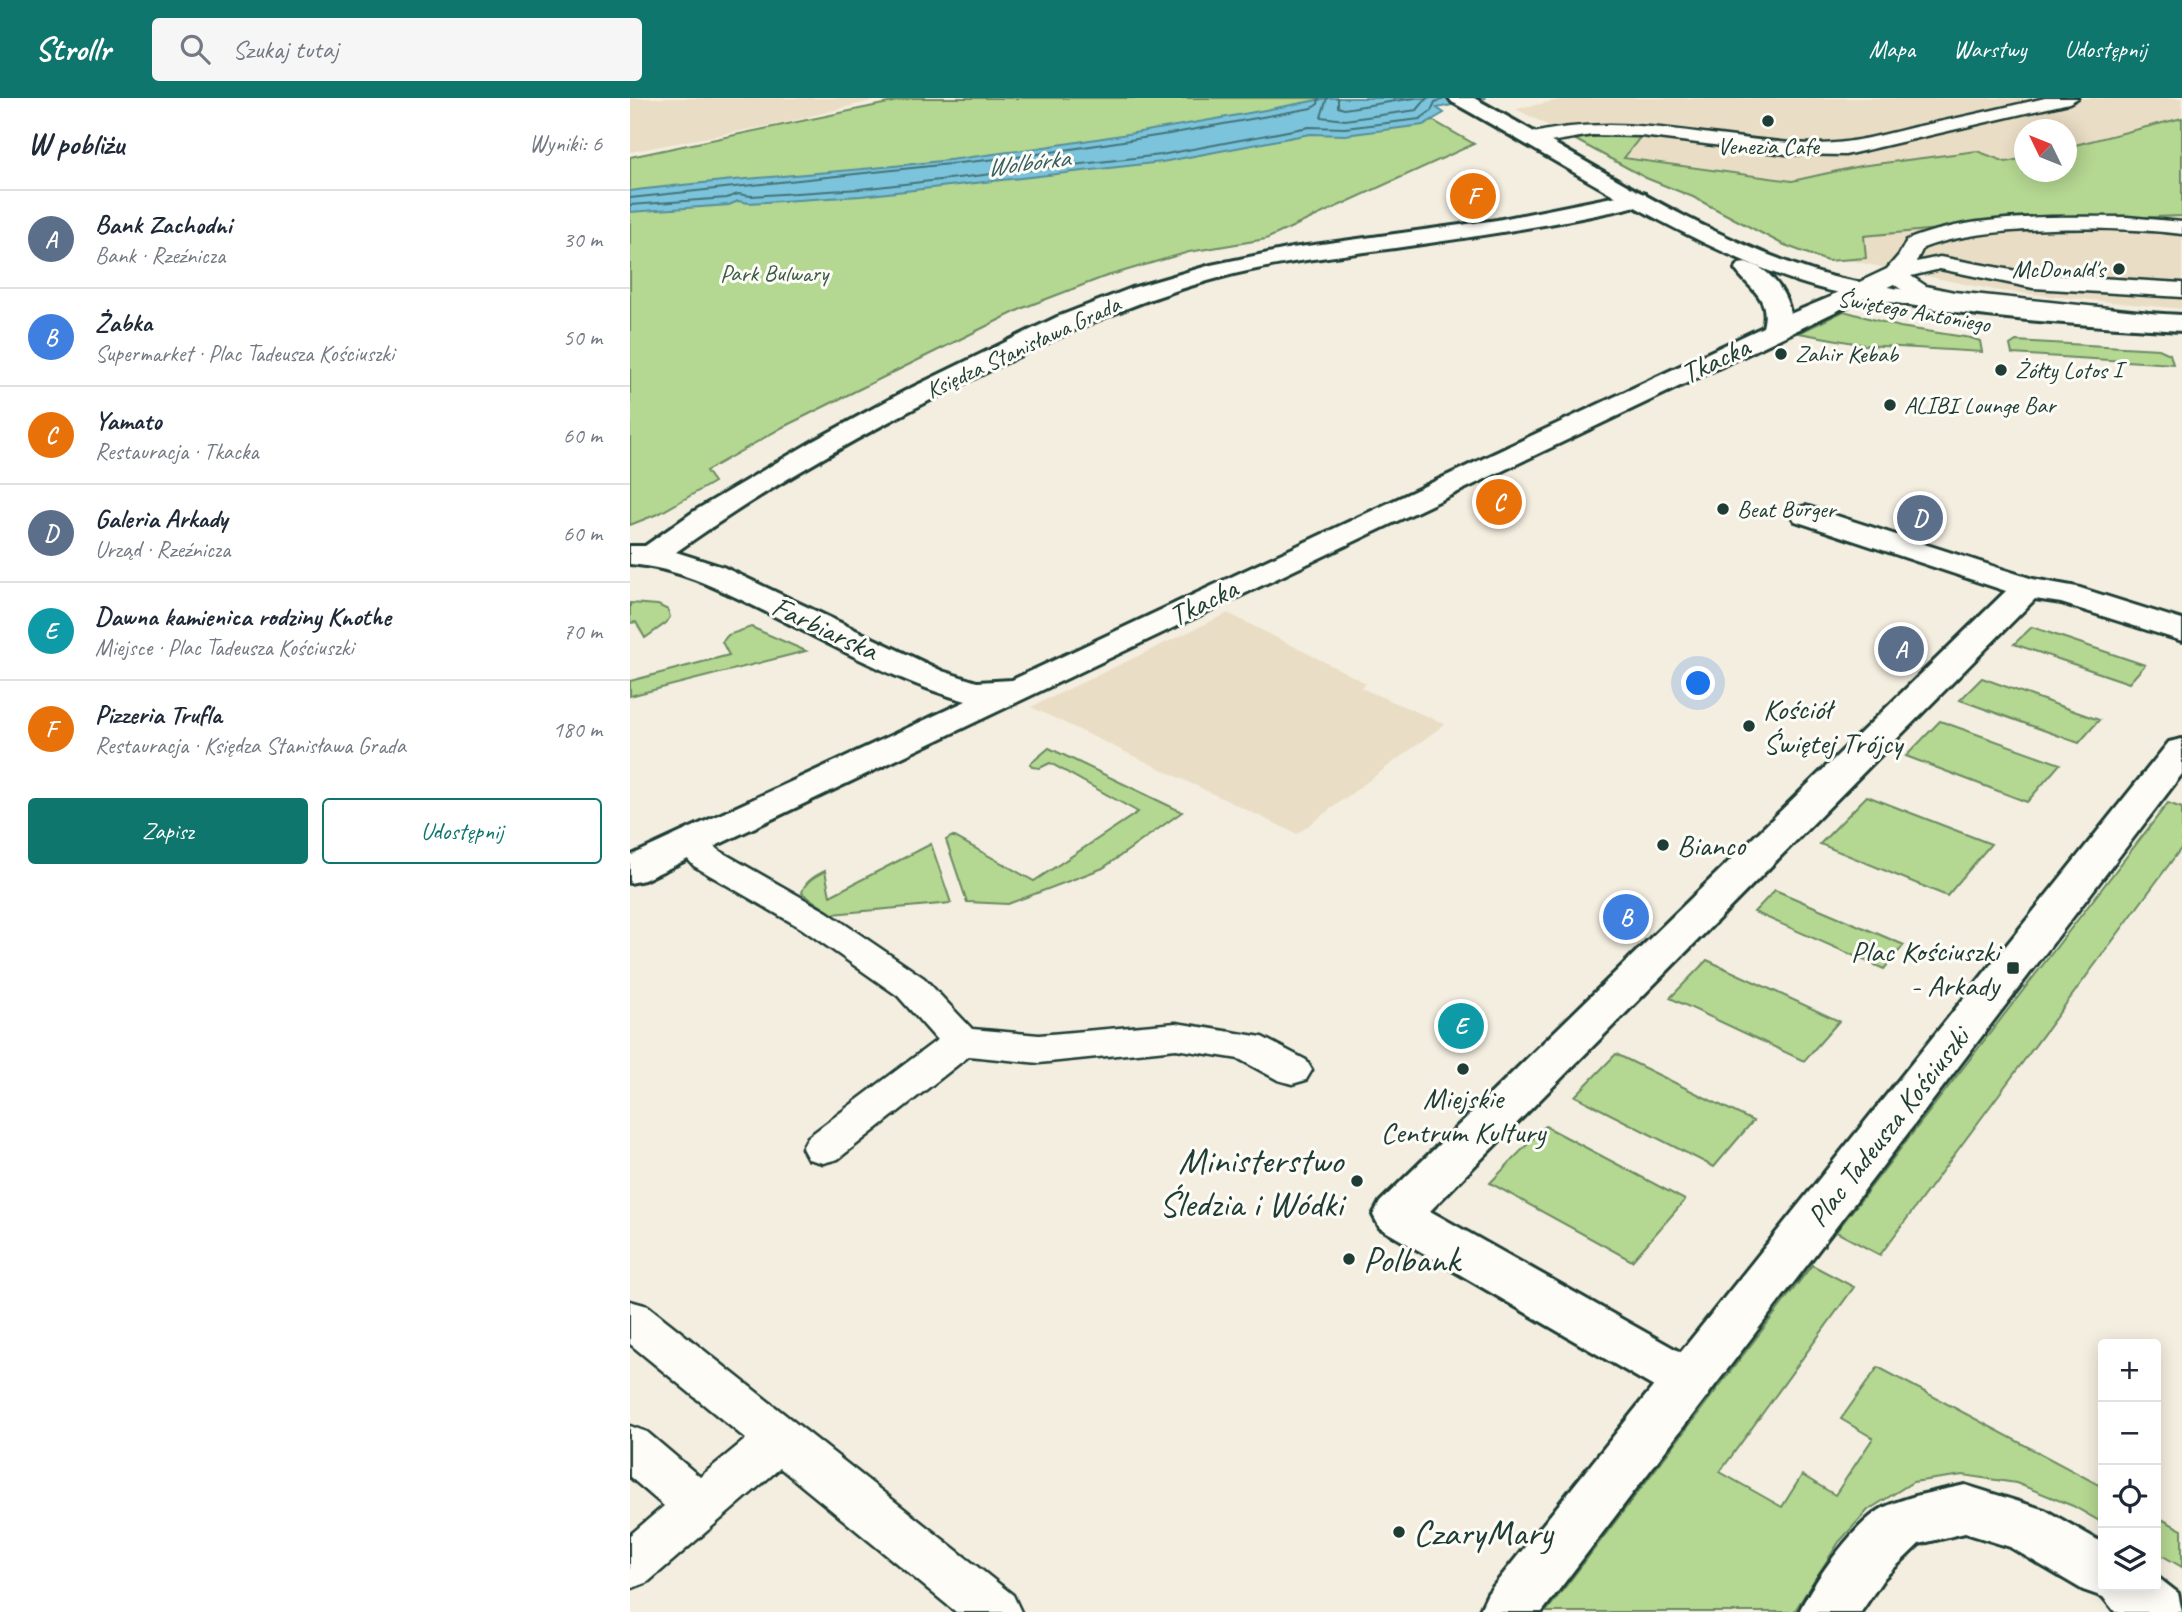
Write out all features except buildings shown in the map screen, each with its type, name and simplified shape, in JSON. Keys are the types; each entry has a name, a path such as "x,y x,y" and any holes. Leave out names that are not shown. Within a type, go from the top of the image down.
{"street":[{"name":"Świętego Antoniego","path":"1459,98 1668,216 1773,264 1851,295 1961,322 2182,338"},
{"name":"Księdza Stanisława Grada","path":"641,555 915,397 1066,322 1141,293 1219,270 1292,255 1497,227 1637,199"},
{"name":"Świętego Antoniego","path":"1668,216 1716,252 1747,269 1791,287 1971,308 2171,322"},
{"name":"Tkacka","path":"1747,269 1766,287 1779,305 1779,318 1774,332"},
{"name":"Tkacka","path":"630,871 1021,689 1851,295"},
{"path":"1806,515 2028,587 2066,594 2182,631"},
{"name":"Farbiarska","path":"641,555 712,574 930,678 975,693 1021,689"},
{"path":"1689,1381 1397,1215 2028,587"},
{"name":"Plac Tadeusza Kościuszki","path":"1507,1612 2182,750"},
{"path":"1828,1612 1864,1560 1903,1524 1965,1509 2025,1527 2098,1569"},
{"path":"2132,1591 2158,1612"}],"lane":[{"path":"1532,139 1611,129 1776,148 1813,151 1845,149 2069,98"},
{"path":"1897,273 1911,256 1914,244 1937,235 2009,227 2131,223 2182,228"},
{"path":"1851,295 1897,273 1940,263 2033,281 2182,290"},
{"path":"1897,273 1902,281 1927,293 2028,306 2103,310 2171,322"},
{"path":"690,843 706,858 814,920 911,987 961,1042 1039,1049 1176,1036 1248,1047 1292,1070"},
{"path":"823,1148 961,1042"},
{"path":"630,1321 632,1319 995,1612"},
{"path":"630,1566 779,1439"},
{"path":"630,1447 700,1507"}],"shaded area":[{"path":"630,98 883,98 788,122 630,152"},
{"path":"1569,98 2182,98 2182,123 2077,149 2077,119 2014,119 2014,164 2009,165 1975,151 1859,166 1791,180 1625,157 1574,139 1516,109"},
{"path":"2182,217 2182,309 1999,291 1847,260 1820,260 1782,245 2004,220"},
{"path":"1228,613 1366,683 1361,688 1445,724 1297,834 1031,707"}],"green space":[{"name":"Park Bulwary","path":"912,98 1393,98 1474,144 1266,239 1189,252 1104,277 1023,308 783,427 706,471 714,482 660,513 630,525 630,157"},
{"path":"2182,118 2182,216 2014,222 1864,236 1866,258 1827,261 1782,244 1693,197 1646,178 1574,139 1614,134 1641,136 1624,158 1792,181 1860,166 1977,151 2006,162 2014,160 2014,182 2077,182 2077,144"},
{"path":"1844,311 1900,327 1971,338 1980,341 1982,352 1865,345 1799,333"},
{"path":"2016,341 2159,349 2170,354 2173,364 2012,354 2010,345"},
{"path":"630,603 658,605 668,610 670,617 645,638 636,622 630,623"},
{"path":"751,627 806,651 630,696 630,681 729,655 722,642 728,635"},
{"path":"2032,627 2145,665 2129,683 2014,644"},
{"path":"1982,678 2099,720 2079,743 1960,700"},
{"path":"1940,721 2060,764 2027,802 1906,756"},
{"path":"1049,748 1182,812 1103,868 1008,904 967,902 946,840 953,836 1034,881 1138,812 1050,763 1040,768 1032,767 1030,764"},
{"path":"1867,796 1991,844 1947,896 1820,844"},
{"path":"2168,803 2182,808 2182,847 1880,1255 1836,1232"},
{"path":"931,844 951,903 832,914 802,893 814,877 825,871 830,896"},
{"path":"1775,890 1904,945 1884,969 1754,912"},
{"path":"1707,960 1839,1021 1804,1061 1670,998"},
{"path":"1616,1054 1753,1121 1714,1167 1575,1096"},
{"path":"1545,1126 1685,1200 1632,1261 1490,1183"},
{"path":"1812,1265 1854,1287 1720,1472 1782,1507 1802,1475 1835,1495 1873,1438 1841,1419 1878,1367 2098,1484 2098,1520 2073,1506 2016,1483 1963,1475 1913,1482 1868,1510 1839,1542 1794,1612 1546,1612"},
{"path":"2161,1519 2182,1530 2182,1567 2161,1555"}],"water":[{"name":"Wolbórka","path":"1328,98 1486,98 1437,108 1444,113 1423,125 1345,135 1310,134 1162,162 861,196 749,203 738,201 729,205 630,212 630,191 957,159 1143,132"}],"place":[{"name":"Venezia Cafe","path":"1768,121"},
{"name":"Pizzeria Trufla","path":"1473,196"},
{"name":"McDonald's","path":"2119,269"},
{"name":"Zahir Kebab","path":"1781,354"},
{"name":"Żółty Lotos I","path":"2001,370"},
{"name":"ALIBI Lounge Bar","path":"1890,405"},
{"name":"Yamato","path":"1499,502"},
{"name":"Beat Burger","path":"1723,509"},
{"name":"Galeria Arkady","path":"1920,518"},
{"name":"Bank Zachodni","path":"1901,649"},
{"name":"Kościół Świętej Trójcy","path":"1749,726"},
{"name":"Bianco","path":"1663,845"},
{"name":"Żabka","path":"1626,917"},
{"name":"Plac Kościuszki - Arkady","path":"2013,968"},
{"name":"Dawna kamienica rodziny Knothe","path":"1461,1026"},
{"name":"Miejskie Centrum Kultury","path":"1463,1069"},
{"name":"Ministerstwo Śledzia i Wódki","path":"1357,1181"},
{"name":"Polbank","path":"1349,1259"},
{"name":"CzaryMary","path":"1399,1532"}]}
